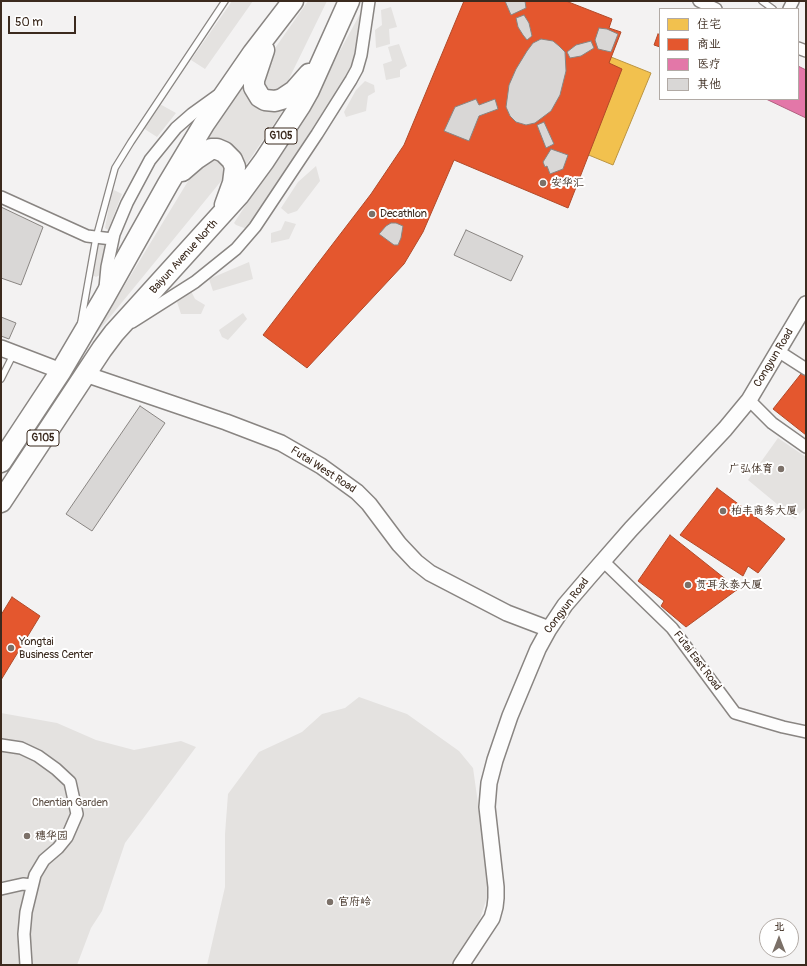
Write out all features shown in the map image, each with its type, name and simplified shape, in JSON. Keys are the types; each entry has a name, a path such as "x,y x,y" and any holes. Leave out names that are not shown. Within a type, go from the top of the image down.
{"highway":[{"name":"G105","path":"1,462 61,370 204,124 293,1"},
{"name":"Baiyun Avenue North","path":"1,502 85,374 114,333 253,178 276,145 309,90 349,1"},
{"path":"270,31 255,76 254,87 260,97 265,100 276,101 294,91 303,82 328,48"},
{"path":"168,184 204,152 211,149 218,149 224,152 232,160 235,167 230,191 220,216"}],"street":[{"path":"114,333 195,282 236,249 255,227 317,134 357,69 361,54 369,1"},
{"path":"699,1 714,8"},
{"path":"104,298 106,267 112,240 133,191 150,160 183,122 231,86"},
{"path":"1,197 70,229 96,238 112,240"},
{"name":"Congyun Road","path":"461,965 492,918 496,898 487,807 492,771 504,731 538,649 565,605 603,561 725,429 749,400 806,304"},
{"path":"8,351 61,370"},
{"path":"778,351 806,369"},
{"name":"Futai West Road","path":"85,374 226,422 282,443 321,466 357,492 369,504 399,544 416,562 430,573 507,613 549,629"},
{"path":"749,400 772,423 806,447"},
{"name":"Futai East Road","path":"603,561 672,628 735,713 782,727 806,732"},
{"path":"1,745 22,748 38,756 56,769 70,782 77,814 67,837 58,848 44,860 35,875 26,912 24,934 26,965"},
{"path":"1,889 23,884 32,885"}],"lane":[{"path":"78,340 96,238 113,175 122,154 225,1"},
{"path":"762,1 772,8"},
{"path":"1,379 8,351"}],"green space":[{"path":"232,1 253,1 205,69 191,60"},
{"path":"308,1 327,1 286,85 276,91 264,87 262,82 266,61"},
{"path":"391,7 397,27 389,29 390,44 376,48 375,30 382,25 381,10"},
{"path":"360,14 353,65 251,224 247,229 236,225 234,223 306,113"},
{"path":"399,44 407,66 400,70 400,77 386,80 383,64 392,61 388,47"},
{"path":"247,74 247,83 288,103 244,168 202,140"},
{"path":"365,81 374,85 375,92 368,96 366,111 346,117 344,112 356,90"},
{"path":"158,103 176,113 157,137 143,128"},
{"path":"212,157 225,164 225,173 222,180 92,339 196,168"},
{"path":"316,166 320,181 297,211 288,214 281,208 298,182"},
{"path":"112,189 122,194 108,230 105,228"},
{"path":"285,221 296,224 289,239 271,243 271,233 281,230"},
{"path":"98,242 102,242 105,246 100,275 96,277 91,274"},
{"path":"249,262 253,279 213,291 209,279"},
{"path":"191,291 195,299 205,305 201,314 181,314 177,302"},
{"path":"243,313 247,319 228,340 222,337 219,330"},
{"name":"广弘体育","path":"778,438 806,457 806,507 795,519 748,480"},
{"path":"359,697 407,714 459,751 473,768 490,888 480,919 466,951 456,965 207,965 225,887 225,834 228,794 259,752 302,732 322,714 345,708"},
{"name":"Chentian Garden","path":"1,713 57,723 96,740 134,750 181,741 196,747 125,843 102,911 91,928 77,965 1,965"}],"building: 住宅":[{"path":"611,57 651,73 613,165 574,149"}],"building: 商业":[{"name":"安华汇","path":"464,1 566,1 612,19 609,28 621,32 609,63 622,69 568,208 454,160 423,232 404,264 307,368 263,335 371,194 404,145"},
{"path":"658,34 659,47 654,45"},
{"path":"804,370 806,372 806,435 773,409"},
{"name":"柏丰商务大厦","path":"717,488 785,539 758,573 748,566 743,576 680,535"},
{"name":"贯耳永泰大厦","path":"670,535 738,589 686,627 661,606 664,601 638,581"},
{"name":"Yongtai Business Center","path":"12,597 40,616 1,680 1,615"}],"building: 医疗":[{"path":"799,66 806,70 806,118 768,100 799,100"}],"building: 其他":[{"path":"505,1 525,1 526,8 511,15"},
{"path":"524,15 529,23 532,36 527,40 518,27 516,18"},
{"path":"599,28 607,29 618,34 611,52 598,49 595,40"},
{"path":"541,39 553,41 565,52 566,71 560,95 551,111 535,123 526,125 516,122 510,116 506,107 509,85 516,69 527,51 533,43"},
{"path":"591,41 594,48 581,56 570,58 567,52 576,45"},
{"path":"476,99 479,105 495,99 498,109 479,116 469,141 444,131 455,107"},
{"path":"544,122 554,144 546,148 537,125"},
{"path":"551,149 568,155 563,169 550,174 547,166 545,167 543,162"},
{"path":"1,207 43,227 21,285 1,278"},
{"path":"391,223 396,223 403,226 398,245 394,245 379,234"},
{"path":"466,230 523,256 511,281 454,255"},
{"path":"1,317 16,323 9,339 1,336"},
{"path":"140,406 165,423 92,531 66,514"}],"place":[{"name":"安华汇","path":"543,183"},
{"name":"Decathlon","path":"372,214"},
{"name":"广弘体育","path":"781,469"},
{"name":"柏丰商务大厦","path":"723,511"},
{"name":"贯耳永泰大厦","path":"688,585"},
{"name":"Yongtai Business Center","path":"11,648"},
{"name":"穗华园","path":"27,836"},
{"name":"官府岭","path":"330,902"}]}
